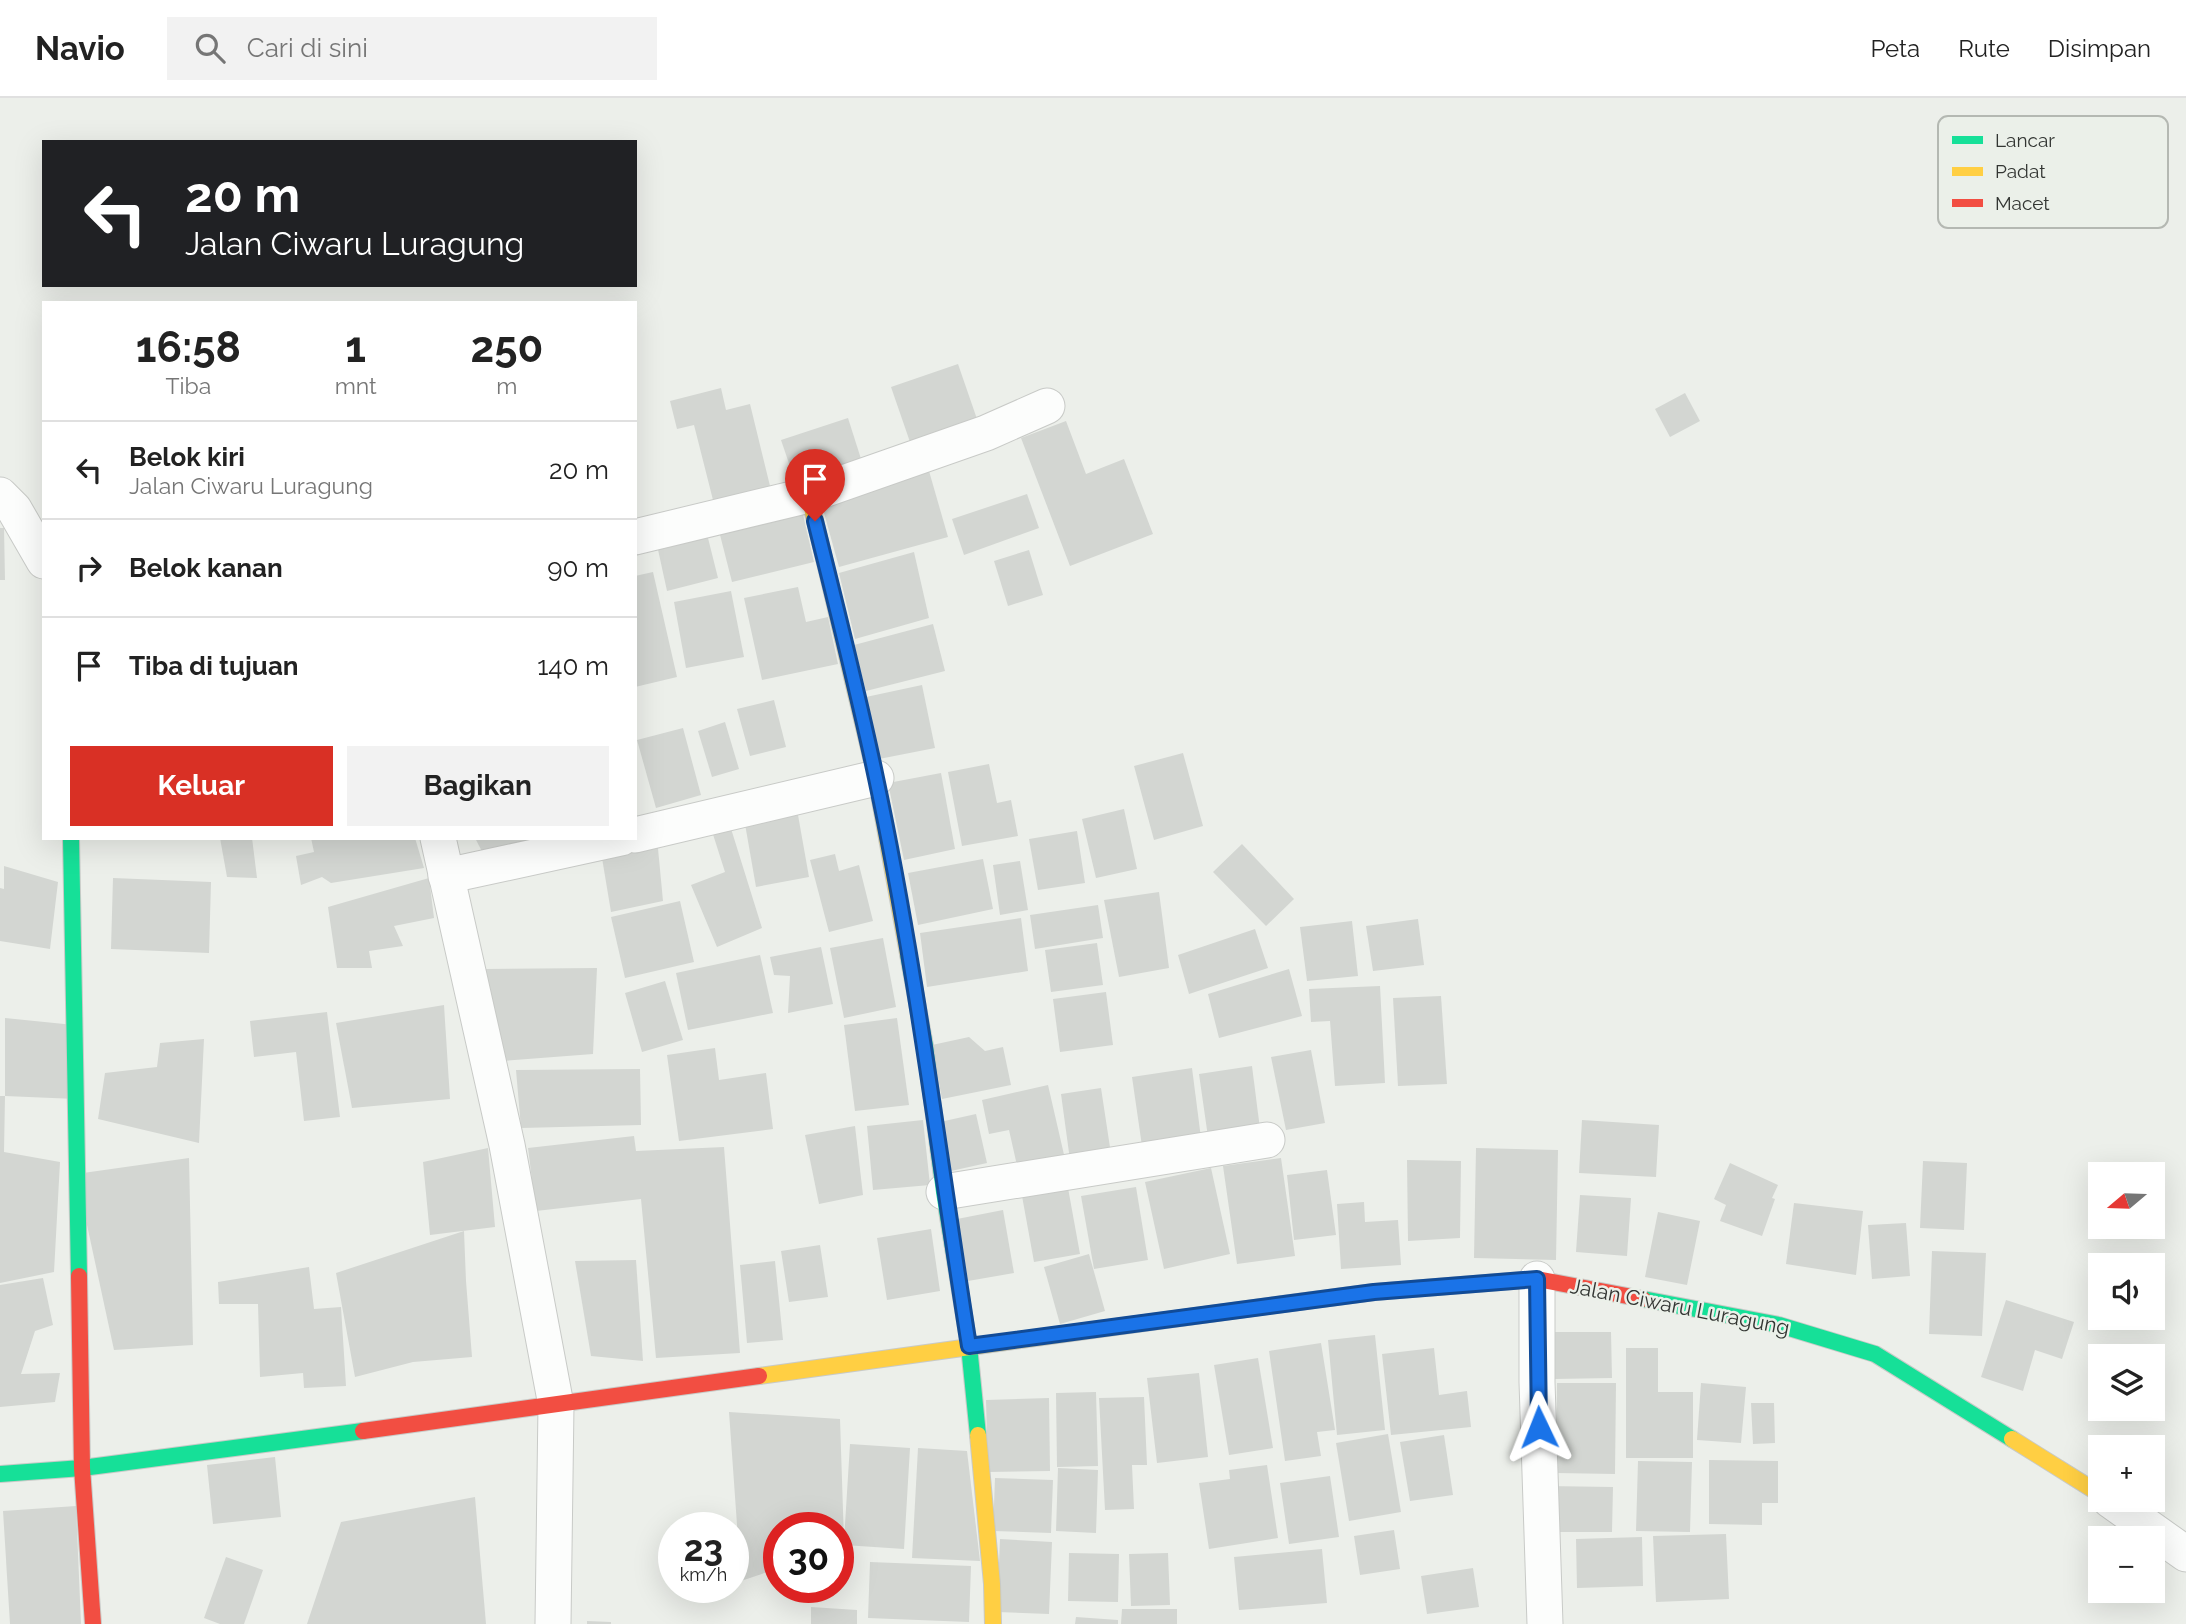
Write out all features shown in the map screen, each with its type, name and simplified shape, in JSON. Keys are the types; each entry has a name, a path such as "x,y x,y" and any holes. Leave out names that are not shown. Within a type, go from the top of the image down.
{"street":[{"path":"637,537 809,495 986,433 1047,406"},
{"path":"0,495 14,509 42,558"},
{"path":"809,495 876,778 925,1046 944,1192 969,1346 992,1584 993,1624"},
{"path":"637,835 876,778"},
{"path":"71,840 82,1468 93,1624"},
{"path":"438,840 507,1145 556,1405 553,1624"},
{"path":"446,876 612,840"},
{"path":"944,1192 1267,1140"},
{"path":"1537,1279 1537,1382 1545,1624"},
{"name":"Jalan Ciwaru Luragung","path":"0,1475 82,1468 556,1405 1374,1292 1537,1279 1779,1325 1875,1354 2088,1487"},
{"path":"2127,1512 2186,1554"}],"building":[{"path":"958,364 977,419 910,442 891,387"},
{"path":"721,388 726,410 750,404 770,486 713,500 694,425 677,429 670,401"},
{"path":"1685,393 1700,421 1670,437 1655,409"},
{"path":"848,418 862,462 796,484 781,440"},
{"path":"1066,421 1086,474 1124,459 1153,534 1070,566 1021,438"},
{"path":"929,471 948,537 839,567 821,502"},
{"path":"1027,494 1039,528 964,555 952,519"},
{"path":"801,506 814,562 732,582 718,527"},
{"path":"0,528 4,528 5,580 0,580"},
{"path":"706,530 718,578 667,591 657,545"},
{"path":"1029,550 1043,595 1008,606 994,561"},
{"path":"914,552 929,618 855,639 839,573"},
{"path":"653,572 677,677 637,687 637,576"},
{"path":"798,587 806,622 828,617 838,664 762,680 744,598"},
{"path":"731,591 744,657 686,668 674,602"},
{"path":"933,624 945,671 866,691 854,645"},
{"path":"922,685 935,748 879,759 866,697"},
{"path":"774,700 786,747 750,756 737,709"},
{"path":"725,722 739,769 712,777 698,731"},
{"path":"683,728 701,795 656,808 637,740"},
{"path":"1183,753 1203,826 1154,840 1134,766"},
{"path":"989,764 997,803 1011,800 1018,836 962,846 948,772"},
{"path":"941,773 955,849 904,860 888,783"},
{"path":"1124,809 1137,869 1096,878 1082,819"},
{"path":"798,815 809,877 756,887 745,824"},
{"path":"728,819 762,928 717,947 691,885 725,872 710,825"},
{"path":"1077,831 1085,883 1038,890 1029,839"},
{"path":"657,838 663,901 611,912 602,858"},
{"path":"220,840 252,840 257,878 227,877"},
{"path":"311,840 416,840 424,868 331,883 322,877 301,885 296,856 314,852"},
{"path":"476,840 543,840 488,863"},
{"path":"1242,844 1294,899 1266,926 1213,872"},
{"path":"835,854 839,871 859,865 873,921 829,932 810,860"},
{"path":"983,859 993,909 918,925 908,873"},
{"path":"1020,861 1028,910 1000,915 993,865"},
{"path":"4,866 58,882 50,949 0,941 0,888 4,889"},
{"path":"113,878 211,882 209,953 111,949"},
{"path":"429,878 434,918 394,926 403,946 369,951 372,968 337,968 328,907"},
{"path":"1159,892 1169,968 1119,977 1104,900"},
{"path":"680,901 694,962 625,978 611,917"},
{"path":"1098,905 1103,938 1035,949 1030,915"},
{"path":"1021,918 1028,971 927,987 920,933"},
{"path":"1418,919 1424,965 1373,971 1366,926"},
{"path":"1352,921 1358,976 1307,981 1300,927"},
{"path":"1255,929 1268,968 1189,994 1178,955"},
{"path":"883,938 896,1007 844,1018 830,948"},
{"path":"1097,943 1103,985 1051,992 1045,950"},
{"path":"821,947 833,1004 788,1013 790,976 774,975 770,957"},
{"path":"760,955 773,1013 688,1030 676,973"},
{"path":"597,968 593,1054 502,1061 485,969"},
{"path":"1289,969 1302,1016 1219,1038 1208,994"},
{"path":"665,981 683,1040 642,1052 625,993"},
{"path":"1380,986 1385,1083 1335,1086 1330,1021 1311,1022 1309,989"},
{"path":"1106,992 1113,1045 1060,1052 1053,999"},
{"path":"1441,996 1447,1084 1398,1086 1393,998"},
{"path":"444,1005 450,1099 352,1108 336,1023"},
{"path":"327,1012 340,1117 304,1121 296,1052 254,1057 250,1021"},
{"path":"5,1018 74,1025 76,1099 5,1096"},
{"path":"897,1018 909,1105 855,1111 844,1025"},
{"path":"969,1037 985,1051 1003,1047 1011,1085 942,1099 932,1045"},
{"path":"204,1039 199,1143 98,1119 105,1073 157,1067 160,1043"},
{"path":"715,1048 719,1080 766,1073 773,1129 679,1141 667,1055"},
{"path":"1311,1050 1325,1123 1286,1130 1271,1057"},
{"path":"1252,1066 1260,1129 1208,1137 1199,1074"},
{"path":"1192,1068 1201,1138 1142,1146 1132,1077"},
{"path":"640,1069 641,1125 521,1128 516,1070"},
{"path":"1048,1085 1065,1159 1018,1170 1009,1130 989,1134 982,1100"},
{"path":"1101,1088 1111,1154 1070,1160 1061,1094"},
{"path":"0,1096 5,1096 4,1152 60,1162 54,1272 0,1283"},
{"path":"976,1114 987,1163 951,1171 940,1122"},
{"path":"923,1120 930,1185 873,1190 867,1126"},
{"path":"1582,1120 1659,1125 1656,1177 1579,1173"},
{"path":"855,1126 863,1195 819,1204 805,1135"},
{"path":"634,1136 636,1151 724,1147 740,1353 656,1358 641,1199 536,1211 528,1148"},
{"path":"488,1148 495,1227 430,1235 423,1162"},
{"path":"1476,1148 1558,1150 1556,1260 1474,1258"},
{"path":"189,1158 193,1345 114,1350 76,1174"},
{"path":"1281,1158 1295,1256 1237,1264 1223,1166"},
{"path":"1407,1160 1461,1161 1460,1238 1408,1241"},
{"path":"1923,1161 1967,1163 1964,1230 1920,1228"},
{"path":"1730,1163 1778,1185 1762,1236 1720,1221 1726,1205 1714,1199"},
{"path":"1211,1168 1230,1254 1164,1269 1145,1182"},
{"path":"1327,1170 1336,1235 1294,1240 1287,1175"},
{"path":"1136,1187 1148,1260 1094,1269 1081,1196"},
{"path":"1068,1188 1080,1254 1034,1262 1022,1196"},
{"path":"1580,1195 1631,1198 1627,1256 1576,1252"},
{"path":"1364,1202 1365,1222 1398,1220 1401,1265 1341,1269 1337,1204"},
{"path":"1794,1203 1863,1211 1856,1275 1786,1264"},
{"path":"1003,1210 1014,1273 968,1281 957,1219"},
{"path":"1658,1212 1700,1221 1687,1285 1645,1277"},
{"path":"1906,1223 1910,1276 1872,1279 1868,1225"},
{"path":"931,1229 940,1291 887,1300 877,1238"},
{"path":"464,1231 472,1357 413,1362 355,1377 336,1273"},
{"path":"820,1245 828,1297 789,1302 781,1251"},
{"path":"1932,1251 1986,1253 1982,1336 1929,1334"},
{"path":"1089,1254 1105,1311 1060,1324 1044,1267"},
{"path":"636,1260 643,1361 591,1356 575,1261"},
{"path":"775,1261 783,1340 747,1343 740,1265"},
{"path":"309,1267 314,1309 341,1307 346,1386 304,1388 303,1373 260,1377 258,1304 219,1304 218,1282"},
{"path":"43,1278 53,1325 35,1331 21,1374 60,1373 55,1402 0,1407 0,1285"},
{"path":"2006,1300 2074,1322 2062,1359 2035,1350 2023,1391 1981,1377"},
{"path":"1553,1332 1611,1332 1612,1378 1554,1379"},
{"path":"1375,1335 1385,1430 1337,1435 1328,1340"},
{"path":"1321,1343 1335,1430 1317,1432 1321,1456 1285,1461 1269,1351"},
{"path":"1434,1348 1439,1395 1467,1391 1471,1427 1391,1435 1382,1354"},
{"path":"1626,1348 1658,1348 1658,1392 1693,1392 1693,1458 1626,1458"},
{"path":"1258,1358 1273,1448 1229,1455 1214,1365"},
{"path":"1199,1373 1208,1457 1157,1463 1147,1378"},
{"path":"1557,1383 1616,1383 1615,1474 1556,1473"},
{"path":"1701,1383 1746,1387 1741,1443 1697,1440"},
{"path":"1096,1392 1098,1466 1057,1467 1056,1393"},
{"path":"1144,1397 1147,1465 1132,1465 1134,1509 1105,1510 1099,1398"},
{"path":"1049,1398 1050,1471 988,1472 986,1400"},
{"path":"1751,1403 1774,1403 1775,1443 1753,1444"},
{"path":"729,1412 840,1419 843,1512 763,1512 763,1573 749,1578 749,1512 736,1512"},
{"path":"1388,1434 1401,1512 1349,1521 1336,1443"},
{"path":"1444,1435 1453,1495 1410,1501 1400,1442"},
{"path":"850,1444 910,1448 904,1549 854,1546 854,1512 846,1512"},
{"path":"918,1448 967,1451 980,1561 912,1558"},
{"path":"275,1457 281,1517 213,1524 207,1465"},
{"path":"1709,1460 1778,1461 1778,1503 1762,1503 1762,1525 1709,1524"},
{"path":"1638,1461 1692,1462 1690,1532 1636,1531"},
{"path":"1267,1465 1278,1538 1209,1549 1199,1483 1230,1479 1229,1470"},
{"path":"1058,1468 1098,1470 1096,1533 1056,1531"},
{"path":"1330,1476 1339,1537 1289,1544 1280,1483"},
{"path":"995,1478 1053,1480 1051,1533 993,1531"},
{"path":"1546,1486 1613,1487 1612,1532 1545,1532"},
{"path":"475,1497 486,1624 307,1624 341,1522"},
{"path":"76,1506 81,1624 10,1624 3,1511"},
{"path":"1394,1530 1400,1569 1360,1575 1354,1536"},
{"path":"1726,1534 1729,1599 1656,1602 1653,1536"},
{"path":"1642,1537 1643,1586 1577,1588 1576,1539"},
{"path":"1000,1539 1052,1542 1049,1614 997,1612"},
{"path":"1322,1549 1327,1603 1239,1610 1234,1557"},
{"path":"1069,1553 1119,1554 1118,1602 1068,1601"},
{"path":"1168,1553 1170,1605 1131,1606 1129,1554"},
{"path":"226,1557 263,1570 244,1624 220,1624 204,1618"},
{"path":"870,1562 971,1566 969,1622 868,1618"},
{"path":"1473,1568 1479,1607 1427,1614 1421,1576"},
{"path":"811,1607 857,1610 857,1624 811,1624"},
{"path":"1122,1609 1177,1609 1177,1624 1121,1624"},
{"path":"1076,1617 1118,1620 1118,1624 1075,1624"},
{"path":"587,1621 611,1622 611,1624 587,1624"}],"traffic: fast":[{"path":"71,840 79,1276"},
{"path":"908,954 925,1046 944,1192 969,1346 978,1435"},
{"path":"1643,1299 1779,1325 1875,1354 2012,1439"},
{"path":"0,1474 82,1468 363,1431"}],"traffic: slow":[{"path":"809,495 876,778 908,954"},
{"path":"759,1376 1283,1304"},
{"path":"978,1435 992,1584 993,1624"},
{"path":"2012,1439 2088,1486"}],"traffic: jam":[{"path":"79,1276 82,1468 93,1624"},
{"path":"1283,1304 1374,1292 1537,1279 1643,1299"},
{"path":"363,1431 759,1376"}],"route":[{"path":"815,521 876,778 925,1046 944,1192 969,1346 1374,1292 1537,1279 1539,1427"}]}
